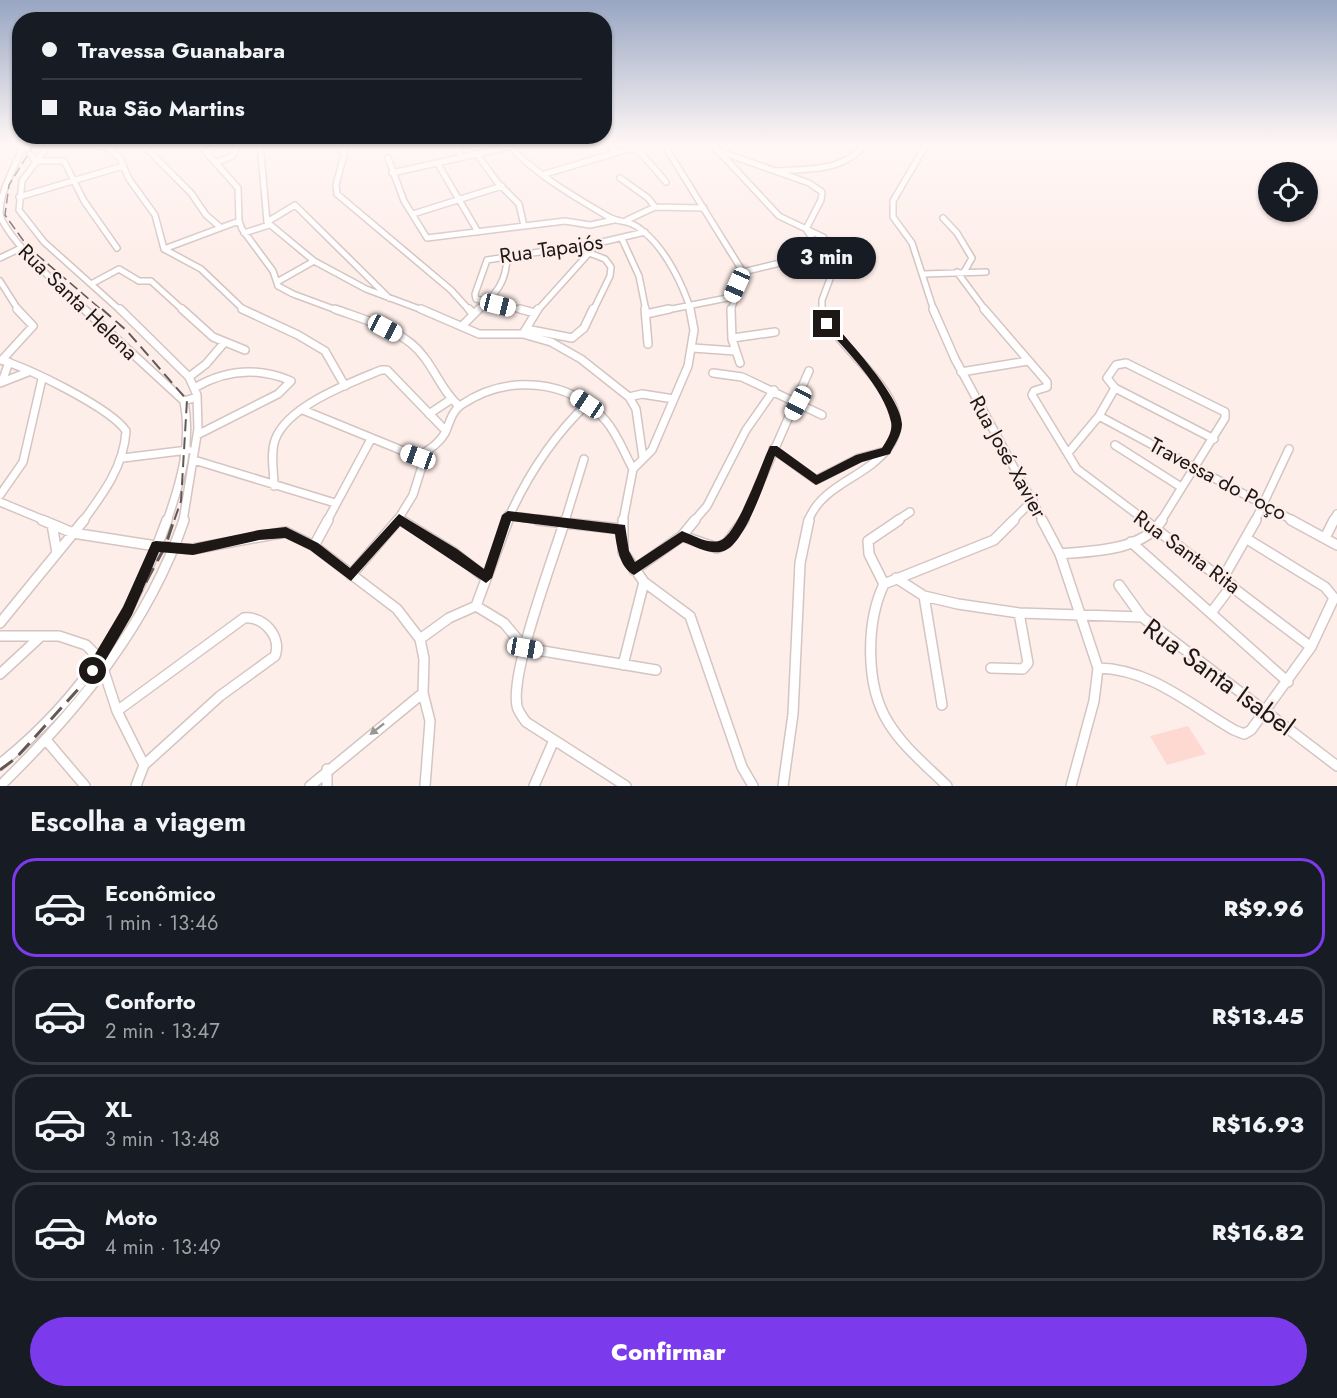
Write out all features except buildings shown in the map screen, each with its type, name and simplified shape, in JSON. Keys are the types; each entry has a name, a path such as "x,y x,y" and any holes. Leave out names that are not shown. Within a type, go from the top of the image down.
{"street":[{"name":"Rua Santa Helena","path":"9,180 0,199 2,222 21,248 63,291 184,401"},
{"path":"0,786 46,740 104,671 141,613 174,549 187,507 197,435 196,387 189,377 93,283 44,242 19,210 23,180"},
{"path":"19,196 74,180 84,201 117,248"},
{"path":"130,180 155,214 164,249 201,269 247,313 298,335 325,351 345,386"},
{"path":"178,180 191,193 206,215 220,227"},
{"path":"231,180 238,188 239,221 244,233 273,271 280,288 377,325 412,343 427,358 450,400 459,406"},
{"path":"264,180 268,224 314,261 390,300 464,325 478,334 525,332 569,338 584,328 611,270 609,261 575,247"},
{"path":"337,180 337,194 451,290 473,314"},
{"path":"395,180 423,236 431,238 569,220 595,225 614,220 627,220 655,207 704,208"},
{"path":"446,180 478,232"},
{"path":"497,180 519,204 524,226"},
{"path":"554,180 614,220"},
{"path":"622,180 648,198 655,207"},
{"path":"686,180 743,272"},
{"path":"745,180 780,217 823,238 836,253 834,269 821,298 824,318 861,360 895,417 897,429 886,451 830,491 810,516 800,570 794,644 794,725 783,786"},
{"path":"795,180 820,189 821,200 806,230"},
{"name":"Rua José Xavier","path":"907,180 892,207 895,221 912,243 924,274 937,321 961,372 1033,500 1060,554 1098,668 1094,701 1071,786"},
{"path":"413,214 502,186"},
{"path":"244,233 279,218 290,206 295,205 390,300"},
{"path":"943,218 957,233 972,258 972,262 961,272"},
{"path":"627,220 645,232 669,260 690,308 694,330 693,348 675,399 651,450 633,469 621,529 623,552 644,582 684,611 694,624 742,767 753,786"},
{"path":"164,249 239,221"},
{"path":"743,272 782,263 813,250 816,244 806,230"},
{"name":"Rua Tapajós","path":"487,303 475,297 485,262 491,258 575,247 622,239 645,232"},
{"path":"622,239 636,264 646,314 648,344"},
{"path":"525,332 534,313 598,243"},
{"path":"0,258 21,248"},
{"path":"464,325 501,289 507,278 507,255"},
{"path":"277,282 314,261"},
{"path":"93,283 118,270 123,270 139,281 151,281 213,337 245,350"},
{"path":"740,363 735,351 730,314 732,297 743,272"},
{"path":"961,272 1028,361 961,372"},
{"path":"924,274 986,272"},
{"name":"Rua Santa Helena","path":"0,280 17,309 32,323 29,331 4,360"},
{"path":"646,314 690,308 732,297"},
{"path":"487,303 534,313"},
{"path":"525,332 559,345 629,397 636,409 643,458"},
{"path":"733,338 775,332"},
{"path":"189,377 206,364 224,343"},
{"path":"693,348 735,351"},
{"path":"0,623 104,495 123,458 127,438 121,424 88,402 28,372 4,360 1,382 28,372"},
{"name":"Rua Santa Rita","path":"1028,361 1048,385 1034,391 1032,395 1073,464 1311,647"},
{"path":"1060,554 1092,552 1131,542 1156,529 1195,465 1214,439 1225,418 1225,412 1217,406 1126,363 1120,362 1110,369 1107,378 1114,391 1214,439"},
{"path":"196,387 211,377 239,370 291,381 289,386 278,394 197,435"},
{"path":"274,486 275,438 281,427 303,410 345,386 381,370 387,370 446,431"},
{"path":"682,536 711,547 717,548 727,544 745,516 773,449 798,403 809,371"},
{"path":"713,373 742,377 774,390 822,415"},
{"path":"0,495 23,462 42,379"},
{"path":"418,457 440,440 459,406 499,387 526,383 561,388 587,404 609,426 633,469"},
{"path":"634,570 682,536 715,494 746,430 774,390"},
{"path":"1068,453 1099,416 1114,391"},
{"path":"629,397 642,394 675,399"},
{"path":"0,764 58,709 93,671 127,611 156,546 177,490 188,450 190,423 184,401 197,397"},
{"path":"429,414 450,400"},
{"path":"420,639 449,618 476,606 508,515 531,471 551,442 587,404"},
{"path":"303,410 418,457 423,463 422,472 399,519 351,575"},
{"name":"Travessa do Poço","path":"1099,416 1195,465 1337,545"},
{"path":"314,546 370,439"},
{"path":"1115,445 1181,487"},
{"path":"1223,578 1265,504 1289,448"},
{"path":"773,449 816,480 859,458 886,451"},
{"path":"123,458 188,450"},
{"path":"584,459 525,648 516,688 517,708 526,722 626,786"},
{"path":"194,460 335,503"},
{"path":"947,786 893,728 879,704 873,621 877,600 884,584 994,540 1033,500"},
{"path":"0,502 73,533 174,549 210,547 259,535 286,532 314,546 397,609 420,639 424,659 423,693 430,721 425,786"},
{"path":"884,584 869,554 868,541 910,512"},
{"path":"1325,538 1337,514"},
{"path":"508,515 562,524 621,529"},
{"path":"399,519 453,552 486,578"},
{"path":"52,524 57,553"},
{"path":"1098,668 1123,667 1133,671 1234,730 1244,734 1251,730 1288,682 1311,647 1334,598 1325,587 1246,539"},
{"path":"1131,542 1288,682"},
{"path":"896,578 924,596 942,705"},
{"path":"623,665 644,582"},
{"path":"1119,585 1142,617"},
{"path":"1211,613 1232,585"},
{"name":"Rua Santa Isabel","path":"924,596 1019,613 1082,617 1142,617 1337,766"},
{"path":"476,606 504,623 525,648 656,670"},
{"path":"991,668 1026,667 1028,654 1019,613"},
{"path":"117,711 244,618 252,616 258,618 278,641 278,649 274,656 220,696 144,765 136,786"},
{"path":"0,636 39,638 59,636 76,640 99,659 117,711 144,765"},
{"path":"0,674 39,638"},
{"path":"310,786 327,769 423,693"},
{"path":"46,740 85,786"},
{"path":"534,786 554,740"},
{"path":"327,769 327,786"}],"shaded area":[{"path":"1188,726 1206,754 1167,765 1150,736"}],"railway":[{"path":"12,180 9,185 5,215 28,247 103,311"},
{"path":"102,309 127,331 187,400 181,501 174,521"},
{"path":"0,770 16,758 101,664 165,547 174,520"}],"route":[{"path":"93,671 127,611 146,573 156,546 193,549 259,535 286,532 314,546 351,575 375,550 399,519 453,552 486,578 508,515 562,524 621,529 623,552 634,570 682,536 711,547 717,548 727,544 745,516 773,449 816,480 859,458 886,451 894,436 897,423 887,400 861,360 827,324"}]}
